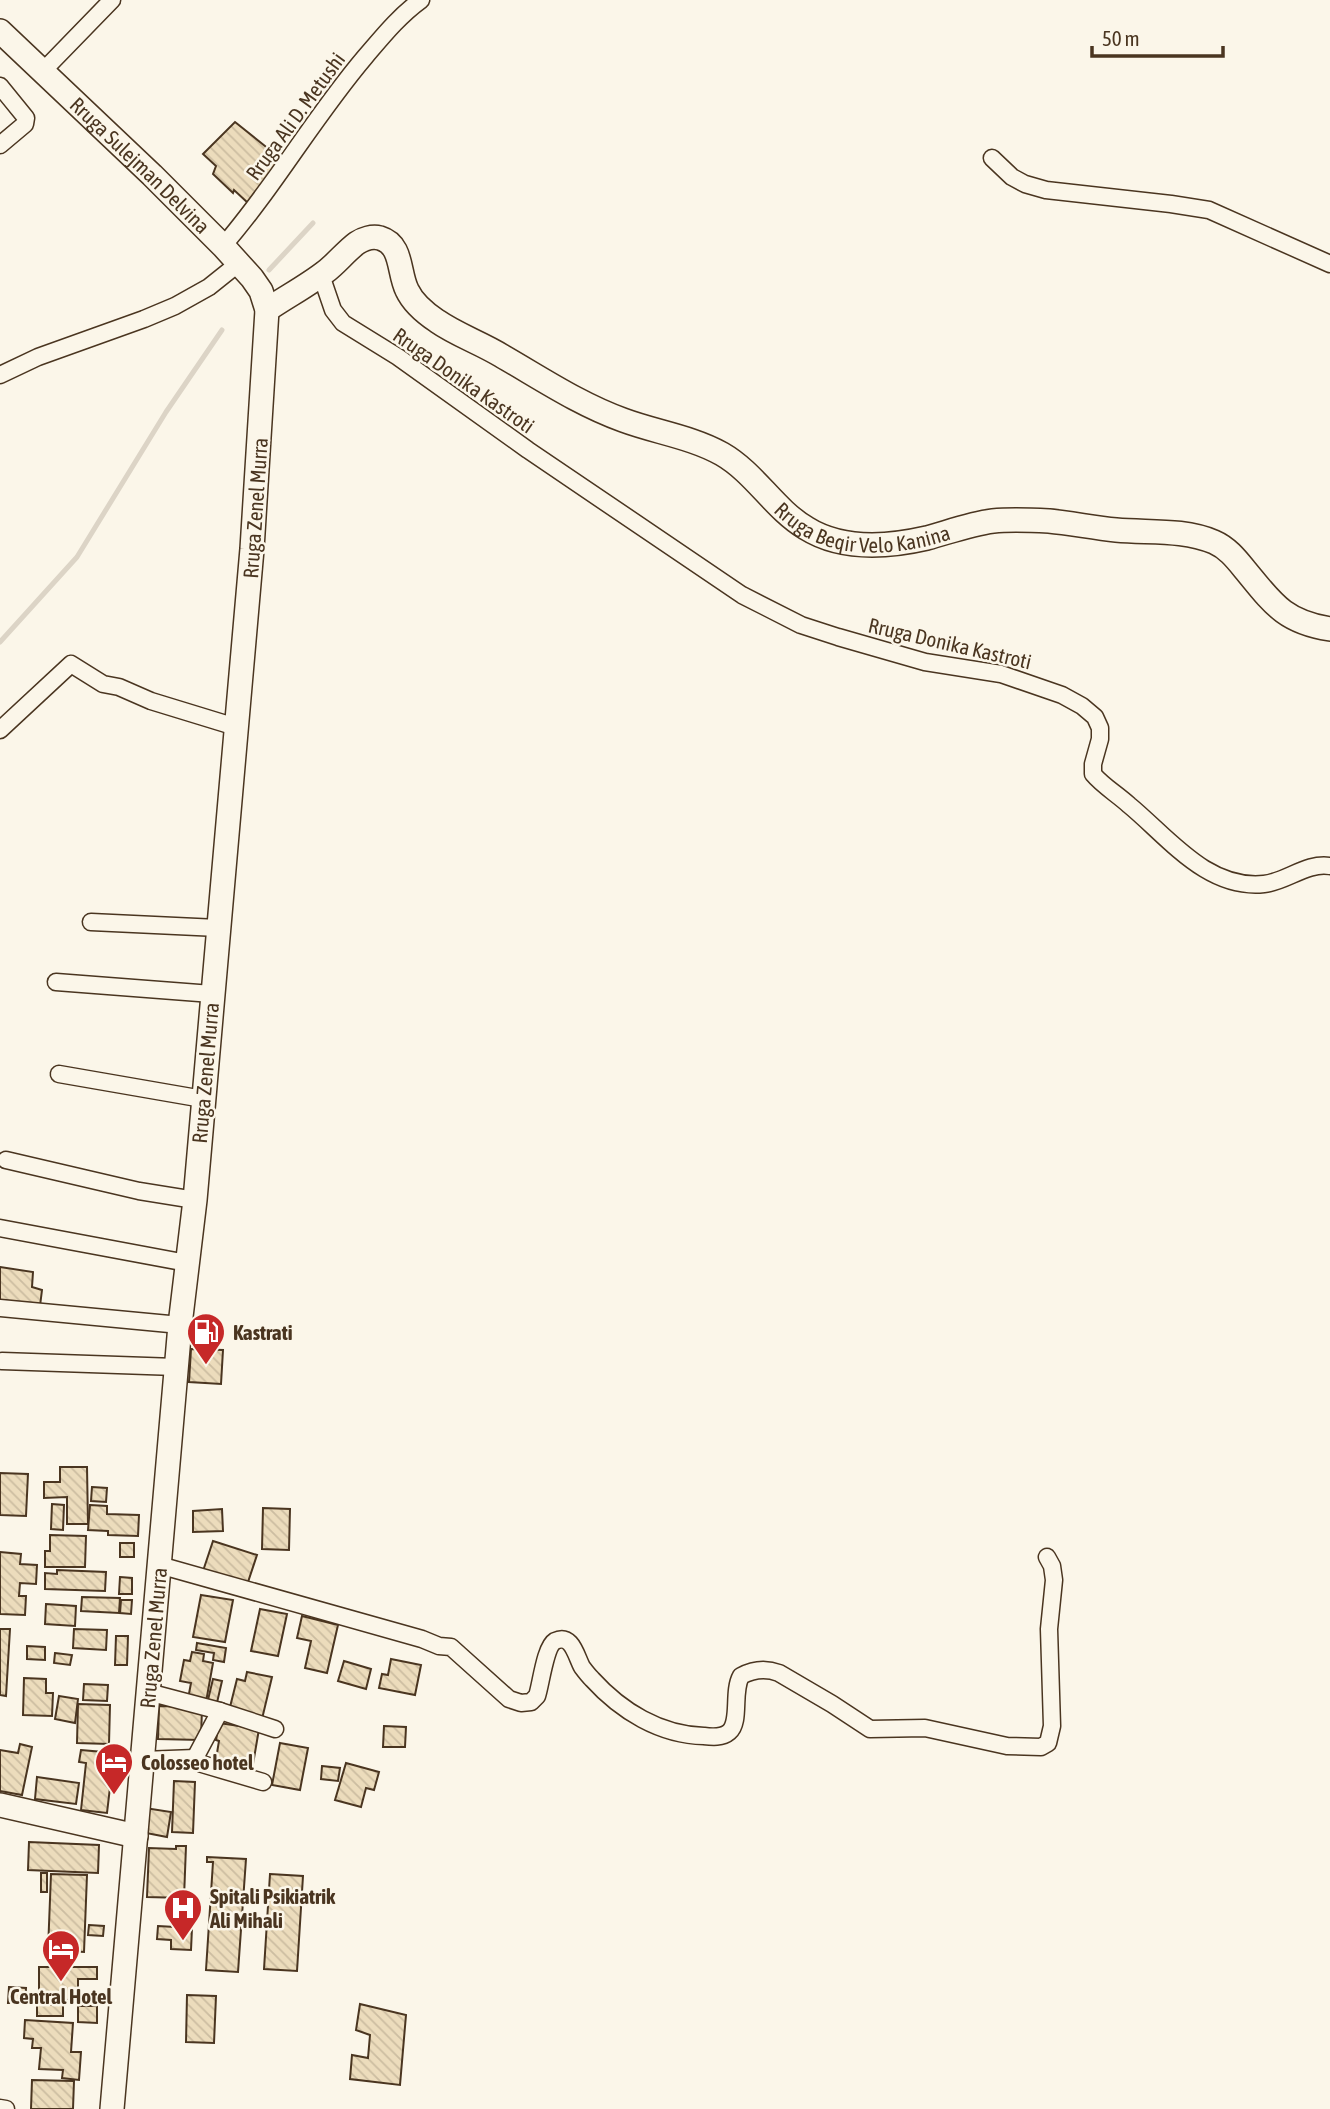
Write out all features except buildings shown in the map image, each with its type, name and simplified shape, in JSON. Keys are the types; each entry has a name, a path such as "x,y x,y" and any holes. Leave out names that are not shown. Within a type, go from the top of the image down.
{"main road":[{"name":"Rruga Sulejman Delvina","path":"0,31 223,246 261,291 267,310"},
{"name":"Rruga Beqir Velo Kanina","path":"321,275 355,244 373,237 383,239 392,244 397,253 401,278 408,293 418,307 437,321 501,355 582,404 700,444 723,455 805,528 825,537 849,543 901,543 993,521 1021,520 1195,536 1216,543 1231,553 1272,603 1287,615 1306,624 1330,629"},
{"path":"267,310 321,275"},
{"name":"Rruga Zenel Murra","path":"111,2109 253,535 267,310"},
{"path":"0,1805 136,1836"}],"street":[{"path":"43,71 112,0"},
{"name":"Rruga Ali D. Metushi","path":"223,246 267,191 299,142 400,6 421,0"},
{"path":"0,86 26,118 25,124 0,145"},
{"path":"992,158 1012,177 1046,190 1209,210 1330,264"},
{"path":"0,375 38,357 144,320 175,306 209,287 239,263"},
{"name":"Rruga Donika Kastroti","path":"321,275 333,310 343,323 398,357 528,450 742,595 801,625 925,662 1001,674 1062,695 1083,706 1095,717 1100,728 1093,774 1198,866 1232,880 1253,885 1267,884 1313,867 1330,866"},
{"path":"0,730 71,664 103,684 236,727"},
{"path":"91,922 218,928"},
{"path":"56,982 212,994"},
{"path":"59,1074 202,1099"},
{"path":"6,1160 139,1191 194,1200"},
{"path":"0,1228 187,1263"},
{"path":"0,1308 180,1325"},
{"path":"2,1362 176,1367"},
{"path":"159,1565 439,1646 451,1647 509,1699 521,1703 531,1702 537,1696 550,1645 557,1640 565,1640 571,1643 582,1667 602,1689 650,1725 671,1732 716,1737 730,1731 736,1718 737,1684 741,1676 759,1670 770,1670 832,1704 870,1729 925,1727 983,1742 1030,1748 1048,1743 1052,1726 1049,1629 1054,1572 1047,1558"},
{"path":"148,1692 275,1729"},
{"path":"195,1758 220,1711"},
{"path":"143,1760 195,1758 202,1764 263,1782"},
{"path":"0,2108 6,2109"}],"waterway":[{"path":"269,270 313,223"},
{"path":"0,642 77,557 166,412 222,330"}],"place":[{"name":"Kastrati","path":"206,1366"},
{"name":"Colosseo hotel","path":"114,1796"},
{"name":"Spitali Psikiatrik Ali Mihali","path":"183,1942"},
{"name":"Central Hotel","path":"61,1983"}]}
